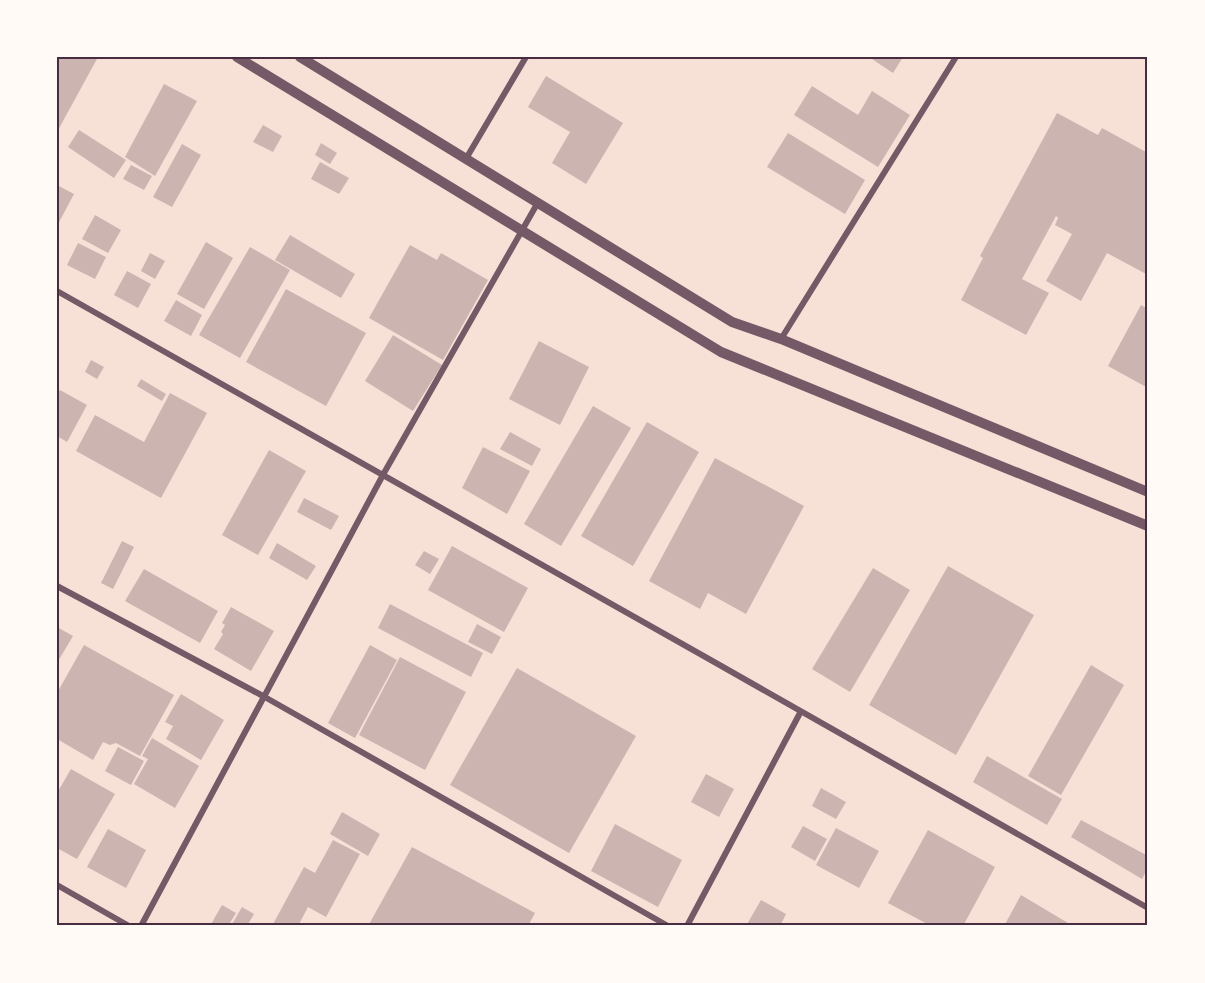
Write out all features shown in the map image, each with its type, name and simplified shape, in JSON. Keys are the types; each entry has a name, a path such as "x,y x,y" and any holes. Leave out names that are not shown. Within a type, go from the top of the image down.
{"street":[{"path":"237,57 721,352 1148,526"},
{"path":"300,57 467,157 537,204 732,322 781,339 1148,492"},
{"path":"467,157 525,57"},
{"path":"781,339 956,57"},
{"path":"141,926 384,473 537,204"},
{"path":"57,291 384,473 800,713 1148,908"},
{"path":"57,586 263,696 668,926"},
{"path":"687,926 800,713"},
{"path":"57,885 129,926"}],"building":[{"path":"57,57 98,57 57,132"},
{"path":"869,57 903,57 893,73"},
{"path":"546,76 623,123 586,184 552,163 570,132 528,107"},
{"path":"164,84 197,101 155,176 125,157"},
{"path":"812,86 858,115 872,91 910,115 878,167 794,115"},
{"path":"1057,113 1098,135 1102,128 1148,153 1148,275 1107,253 1081,301 1046,281 1072,234 1055,225 1058,218 1056,216 1022,279 1049,293 1026,335 961,300 983,258 980,256"},
{"path":"263,125 282,136 273,152 253,142"},
{"path":"79,130 126,160 114,178 68,147"},
{"path":"788,133 865,180 845,214 767,167"},
{"path":"321,143 337,153 330,164 315,155"},
{"path":"182,144 201,155 172,207 153,197"},
{"path":"320,162 349,178 339,194 311,179"},
{"path":"131,165 152,176 144,190 123,179"},
{"path":"57,185 74,194 57,226"},
{"path":"95,215 121,230 108,253 82,239"},
{"path":"290,235 355,274 341,298 275,260"},
{"path":"206,242 233,258 204,309 177,294"},
{"path":"78,243 106,257 95,279 67,265"},
{"path":"410,245 437,260 441,253 488,280 443,360 369,318"},
{"path":"250,247 290,270 240,358 199,335"},
{"path":"150,253 165,261 155,279 141,271"},
{"path":"127,271 151,284 138,308 114,295"},
{"path":"286,289 366,333 326,406 246,362"},
{"path":"176,300 202,315 191,336 164,321"},
{"path":"1141,305 1148,309 1148,388 1108,366"},
{"path":"393,335 442,365 413,411 365,381"},
{"path":"539,341 589,367 560,425 509,399"},
{"path":"91,360 104,367 97,379 85,372"},
{"path":"141,379 166,394 162,401 137,386"},
{"path":"60,390 87,405 67,442 57,436 57,395"},
{"path":"170,393 207,413 161,498 76,451 95,415 144,442"},
{"path":"593,406 631,428 561,546 524,524"},
{"path":"647,422 699,452 633,566 581,536"},
{"path":"510,432 541,449 532,466 500,449"},
{"path":"483,447 530,471 507,514 462,488"},
{"path":"269,450 306,471 258,555 222,535"},
{"path":"715,458 804,506 746,614 708,593 700,609 649,581"},
{"path":"304,498 339,516 331,530 297,512"},
{"path":"122,541 134,547 113,589 101,583"},
{"path":"277,543 316,566 307,580 269,558"},
{"path":"452,546 528,588 504,632 428,590"},
{"path":"424,551 439,559 430,574 415,565"},
{"path":"948,566 1034,615 956,755 869,705"},
{"path":"873,568 910,590 850,692 812,669"},
{"path":"144,569 218,611 200,643 125,601"},
{"path":"390,604 483,653 471,677 378,628"},
{"path":"231,607 274,631 251,671 214,649 223,634 221,632 225,625 222,623"},
{"path":"477,624 501,637 492,654 468,642"},
{"path":"57,627 73,636 57,663"},
{"path":"84,645 174,695 140,756 116,743 110,745 103,742 93,760 57,739 57,693"},
{"path":"370,645 397,660 355,738 328,723"},
{"path":"400,657 466,692 425,770 359,735"},
{"path":"1091,665 1124,685 1061,795 1028,776"},
{"path":"517,668 636,736 569,853 450,785"},
{"path":"181,694 224,720 201,760 166,739 173,726 165,722"},
{"path":"152,738 199,766 175,808 134,784 148,759 142,756"},
{"path":"118,747 144,761 131,785 105,771"},
{"path":"987,756 1062,799 1047,825 973,782"},
{"path":"71,769 115,794 77,859 57,848 57,793"},
{"path":"706,774 734,789 719,817 691,802"},
{"path":"821,788 846,802 836,819 812,806"},
{"path":"342,812 380,834 368,856 330,834"},
{"path":"1081,820 1148,856 1148,868 1142,879 1071,837"},
{"path":"615,824 682,860 658,907 591,871"},
{"path":"803,826 827,839 815,861 791,847"},
{"path":"836,828 879,851 859,888 816,865"},
{"path":"108,829 146,850 126,888 87,867"},
{"path":"928,830 995,867 963,926 931,926 888,903"},
{"path":"333,840 360,854 326,917 308,907 298,926 272,926 304,867 315,873"},
{"path":"412,847 535,913 528,926 368,926"},
{"path":"1021,895 1073,926 1004,926"},
{"path":"761,900 786,914 780,926 746,926"},
{"path":"222,905 236,913 228,926 210,926"},
{"path":"242,907 254,914 247,926 231,926"}]}
